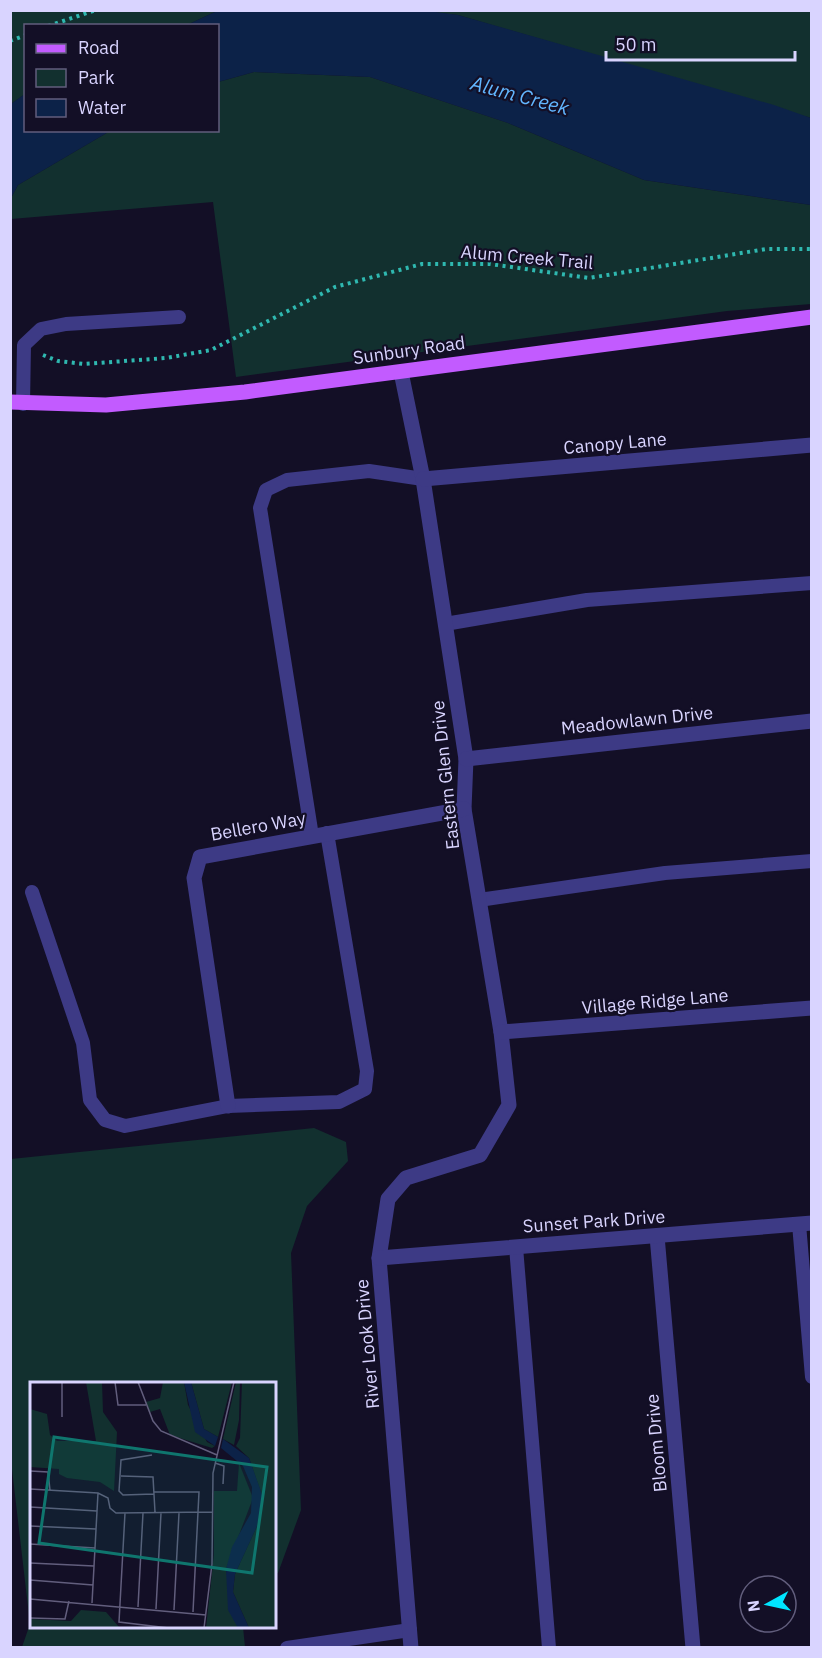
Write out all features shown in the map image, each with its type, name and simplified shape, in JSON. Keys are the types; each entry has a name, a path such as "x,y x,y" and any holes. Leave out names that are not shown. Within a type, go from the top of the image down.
{"main road":[{"name":"Sunbury Road","path":"17,403 106,405 244,392 812,317"}],"street":[{"name":"Eastern Glen Drive","path":"400,372 423,479 466,759 464,808 501,1032 509,1105"},
{"name":"Canopy Lane","path":"423,479 812,445"},
{"name":"Meadowlawn Drive","path":"466,759 812,721"},
{"name":"Bellero Way","path":"228,1106 194,878 200,857 464,808"},
{"name":"Village Ridge Lane","path":"501,1032 812,1008"},
{"name":"River Look Drive","path":"411,1647 379,1258 388,1199 406,1178 480,1155 509,1105"},
{"name":"Sunset Park Drive","path":"379,1258 805,1224"},
{"name":"Bloom Drive","path":"657,1236 693,1647"}],"lane":[{"path":"17,403 24,345 41,330 66,324 179,317"},
{"path":"32,892 83,1043 90,1100 105,1120 125,1126 228,1106 339,1102 364,1089 367,1071 320,835 260,508 266,490 287,480 369,471 423,479"},
{"path":"445,624 587,600 812,584"},
{"path":"479,900 665,873 812,861"},
{"path":"805,1224 812,1377"},
{"path":"516,1247 549,1647"},
{"path":"287,1647 410,1630"}],"path":[{"path":"54,24 96,10"},
{"name":"Alum Creek Trail","path":"24,345 58,361 84,364 166,358 211,350 335,286 422,264 490,264 589,278 766,249 812,249"}],"green space":[{"path":"11,11 217,11 189,24 24,24 24,95 11,104"},
{"path":"421,11 811,11 811,118 458,15"},
{"path":"254,72 370,77 508,123 644,180 811,205 811,304 727,311 236,377 213,202 11,219 11,198 18,185 108,132 219,132 219,82"},
{"path":"314,1128 346,1142 348,1161 307,1206 291,1253 301,1510 278,1573 276,1573 276,1382 30,1382 30,1624 10,1452 11,1159"},
{"path":"30,1624 30,1628 243,1628 245,1647 22,1647"}],"water":[{"name":"Alum Creek","path":"421,10 458,15 774,105 811,118 811,205 644,180 508,123 370,77 254,72 219,82 219,24 189,24 217,11"},
{"path":"24,95 24,132 108,132 18,185 11,198 11,104"}]}
